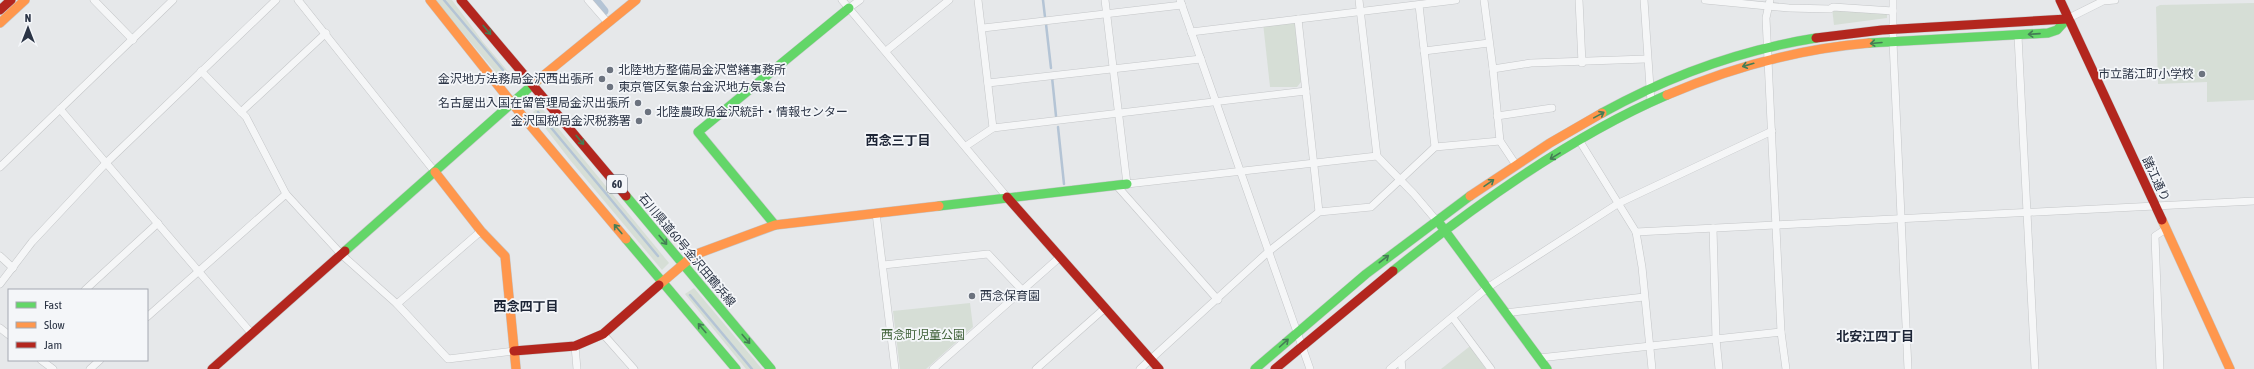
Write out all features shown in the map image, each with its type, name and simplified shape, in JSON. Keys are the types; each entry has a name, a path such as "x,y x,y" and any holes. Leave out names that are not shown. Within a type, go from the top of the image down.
{"main road":[{"path":"0,10 11,0"},
{"path":"0,24 25,0"},
{"name":"60","path":"430,0 513,104 736,369"},
{"name":"石川県道60号金沢田鶴浜線","path":"461,0 772,369"},
{"path":"212,369 534,85 636,0"},
{"name":"諸江通り","path":"2060,0 2067,19 2230,369"},
{"path":"775,225 698,132 849,8"},
{"path":"1255,369 1376,266 1436,220 1516,165 1573,129 1649,88 1725,59 1768,47 1833,34 1893,28 2035,22 2067,19"},
{"path":"1275,369 1367,289 1444,229 1579,140 1651,102 1707,78 1768,60 1827,48 1893,42 2018,36 2048,33 2057,30 2067,19"},
{"path":"435,172 481,231 505,256 516,369"},
{"path":"514,352 575,346 603,334 694,255 775,225 1127,184"},
{"path":"1007,197 1159,369"},
{"path":"1436,220 1547,369"}],"street":[{"path":"94,0 133,40"},
{"path":"0,167 173,0"},
{"path":"0,284 32,242 106,163 276,0"},
{"path":"298,0 326,33 435,172"},
{"path":"588,0 608,23"},
{"path":"842,0 966,146 1007,197"},
{"path":"849,8 860,0"},
{"path":"886,51 949,0"},
{"path":"978,0 983,28 993,128"},
{"path":"1105,0 1127,184 1377,156"},
{"path":"1359,0 1377,156 1436,220"},
{"path":"1191,32 1456,0"},
{"path":"1484,0 1500,141 1516,165"},
{"path":"1579,0 1582,63"},
{"path":"1644,0 1646,59 1651,102"},
{"path":"1704,0 1769,3 1789,8 1830,9 1833,4 1893,11"},
{"path":"1893,0 1893,42 1899,141 1900,220 1908,369"},
{"path":"2067,19 2103,1 2115,0"},
{"path":"983,28 1107,14 1181,3 1310,369"},
{"path":"1769,3 1766,18 1782,332 1786,369"},
{"path":"1419,5 1435,147"},
{"path":"1298,19 1318,212"},
{"path":"241,112 326,33"},
{"path":"2018,36 2034,369"},
{"path":"1424,51 1489,43"},
{"path":"988,83 1201,59"},
{"path":"1493,69 1531,63 1582,63 1646,59"},
{"path":"201,71 246,117 286,194 342,255 397,304 448,359 514,352"},
{"path":"966,146 993,128 1306,91"},
{"path":"1497,116 1552,108"},
{"path":"60,109 252,334"},
{"path":"1390,369 1454,318 1488,288 1619,203 1772,131"},
{"path":"1579,140 1636,232 1652,369"},
{"path":"1140,369 1218,300 1268,252 1318,212 1371,207 1435,147 1500,141"},
{"path":"1117,186 1218,300"},
{"path":"148,316 197,271 286,194"},
{"path":"1636,232 1900,220 2254,201"},
{"path":"876,213 895,369"},
{"path":"86,289 158,223"},
{"path":"1713,228 1716,339 1719,369"},
{"path":"2160,369 2155,236 2166,229"},
{"path":"397,304 481,231"},
{"path":"883,265 988,254 1022,290"},
{"path":"0,256 13,268"},
{"path":"933,369 1060,257"},
{"path":"1505,313 1644,297"},
{"path":"1036,369 1105,308"},
{"path":"1454,318 1491,369"},
{"path":"0,328 8,334"},
{"path":"1539,358 1782,332"},
{"path":"603,334 634,369"},
{"path":"575,346 577,369"},
{"path":"1401,360 1402,369"},
{"path":"42,361 53,369"},
{"path":"90,369 99,361"}],"green space":[{"path":"435,0 452,0 483,42 511,75 504,82"},
{"path":"2254,3 2254,100 2207,102 2207,82 2158,84 2156,7 2160,5"},
{"path":"1832,8 1887,9 1887,18 1834,25"},
{"path":"1292,20 1295,23 1301,82 1297,87 1270,87 1263,23"},
{"path":"540,106 669,263 662,270 570,160 533,112"},
{"path":"694,288 762,369 746,369 685,294"},
{"name":"西念町児童公園","path":"970,303 973,327 926,369 900,369 893,311"},
{"path":"1469,347 1486,369 1441,369"}],"waterway":[{"path":"444,0 503,70"},
{"path":"595,0 604,11"},
{"path":"1043,0 1045,17"},
{"path":"1046,24 1051,68"},
{"path":"1052,77 1056,116"},
{"path":"538,112 658,256"},
{"path":"1058,127 1064,184"},
{"path":"690,295 752,369"}],"traffic: fast":[{"path":"775,225 698,132 849,8"},
{"path":"1869,43 2048,33 2057,30 2067,19"},
{"path":"1602,113 1653,87 1706,66 1760,50 1816,38"},
{"path":"345,251 538,80"},
{"path":"1393,271 1456,222 1524,174 1595,131 1667,95"},
{"path":"939,206 1127,184"},
{"path":"626,196 771,369"},
{"path":"1255,369 1366,274 1470,196"},
{"path":"1440,224 1547,369"},
{"path":"626,239 736,369"}],"traffic: slow":[{"path":"0,23 25,0"},
{"path":"430,0 520,113 626,239"},
{"path":"538,80 636,0"},
{"path":"1667,95 1716,76 1766,61 1817,50 1869,43"},
{"path":"1470,196 1550,143 1602,113"},
{"path":"435,172 481,231 505,256 516,369"},
{"path":"659,285 694,255 775,225 939,206"},
{"path":"2162,220 2230,369"}],"traffic: jam":[{"path":"0,10 11,0"},
{"path":"461,0 626,196"},
{"path":"2060,0 2162,220"},
{"path":"1816,38 1882,30 2067,19"},
{"path":"1007,197 1159,369"},
{"path":"212,369 345,251"},
{"path":"1275,369 1393,271"},
{"path":"514,351 575,346 603,334 659,285"}],"place":[{"name":"北陸地方整備局金沢営繕事務所","path":"610,70"},
{"name":"市立諸江町小学校","path":"2202,74"},
{"name":"金沢地方法務局金沢西出張所","path":"602,79"},
{"name":"東京管区気象台金沢地方気象台","path":"610,87"},
{"name":"名古屋出入国在留管理局金沢出張所","path":"638,103"},
{"name":"北陸農政局金沢統計・情報センター","path":"648,112"},
{"name":"金沢国税局金沢税務署","path":"639,121"},
{"name":"西念保育園","path":"972,296"}],"district":[{"name":"西念三丁目","path":"898,140"},
{"name":"西念四丁目","path":"526,306"},
{"name":"北安江四丁目","path":"1875,336"}]}
